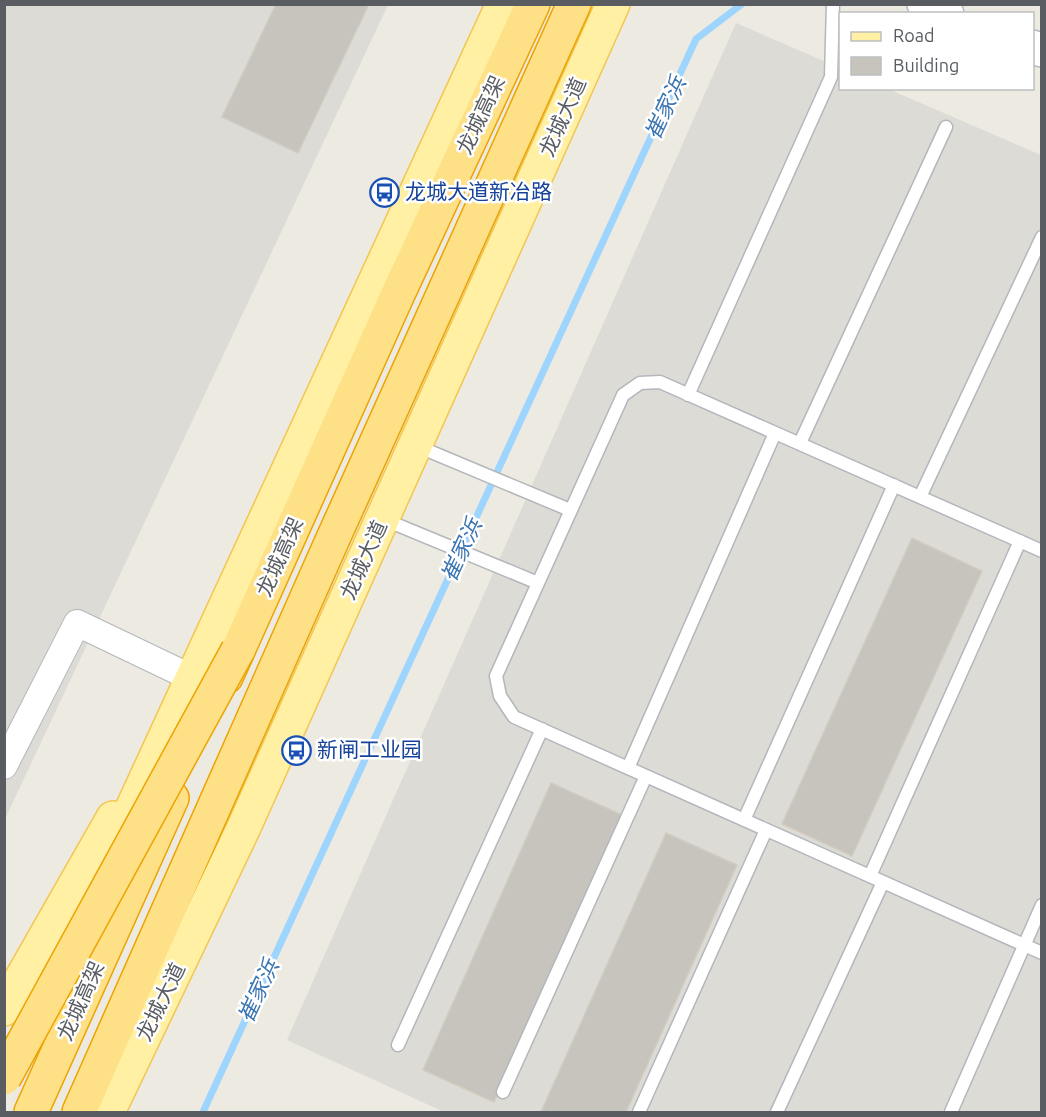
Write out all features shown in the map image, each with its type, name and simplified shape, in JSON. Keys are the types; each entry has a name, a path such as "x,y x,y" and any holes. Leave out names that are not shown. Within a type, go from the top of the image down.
{"highway":[{"name":"龙城高架","path":"31,1113 393,305 533,4"},
{"name":"龙城高架","path":"79,1113 335,532 574,4"},
{"path":"4,1078 238,650"}],"main road":[{"path":"4,1088 503,4"},
{"name":"龙城大道","path":"108,1113 244,827 613,4"},
{"path":"4,1009 192,678"}],"street":[{"path":"924,4 942,12"},
{"path":"4,766 77,623 192,678"}],"lane":[{"path":"688,395 831,77 833,4"},
{"path":"800,444 946,127"},
{"path":"920,497 1041,237"},
{"path":"1040,548 660,382 640,383 623,395 496,676 500,696 514,717 1041,953"},
{"path":"628,768 775,433"},
{"path":"416,445 570,510"},
{"path":"744,820 894,485"},
{"path":"382,519 538,584"},
{"path":"870,876 1020,541"},
{"path":"398,1045 542,729"},
{"path":"503,1092 646,776"},
{"path":"639,1113 766,830"},
{"path":"777,1113 883,882"},
{"path":"951,1113 1041,905"}],"shaded area":[{"path":"5,5 388,5 5,819"},
{"path":"736,23 839,68 839,90 890,90 1041,155 1041,1112 444,1112 287,1040"}],"building":[{"path":"276,4 369,4 298,153 222,117"},
{"path":"912,538 982,571 852,856 782,824"},
{"path":"551,783 622,815 494,1102 423,1070"},
{"path":"666,833 737,865 626,1112 541,1112"}],"waterway":[{"name":"崔家浜","path":"203,1112 696,39 742,4"}],"place":[{"name":"龙城大道新冶路","path":"384,192"},
{"name":"新闸工业园","path":"296,750"}]}
